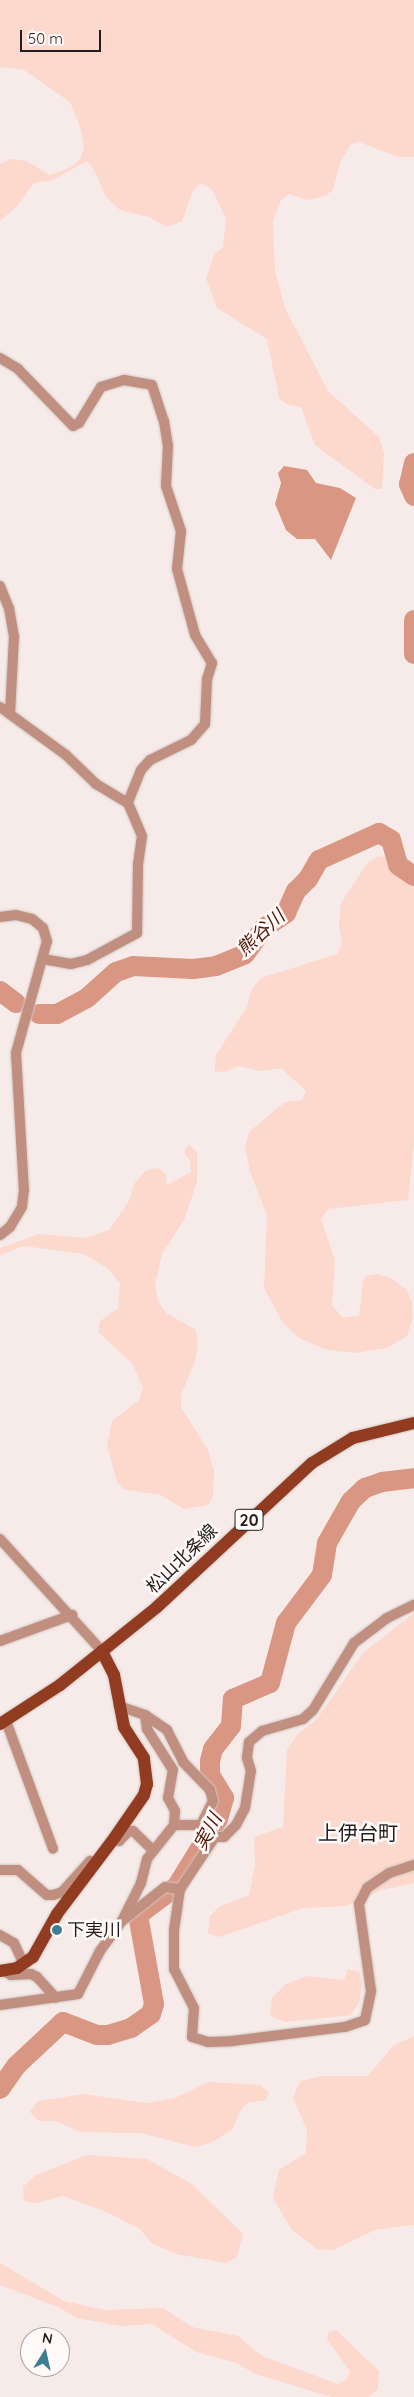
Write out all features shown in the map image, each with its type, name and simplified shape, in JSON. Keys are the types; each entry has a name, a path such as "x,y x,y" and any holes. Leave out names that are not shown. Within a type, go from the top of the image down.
{"main road":[{"name":"松山北条線","path":"3,1722 60,1685 157,1607 312,1464 353,1438 414,1423"},
{"path":"2,1971 24,1964 33,1956 57,1914 103,1854 144,1795 147,1784 144,1758 124,1727 114,1675 102,1651"}],"street":[{"path":"0,358 18,369 73,426 79,423 101,387 124,380 152,385 164,421 168,446 166,486 181,531 177,569 195,635 212,663 207,679 205,724 192,740 150,760 141,770 128,803"},
{"path":"0,586 9,608 14,636 10,714"},
{"path":"0,706 66,755 96,784 128,803 142,836 138,866 137,933 87,960 71,964 42,959"},
{"path":"0,917 16,915 32,919 43,928 46,941 16,1052 24,1190 22,1207 10,1227 0,1235"},
{"path":"0,1540 72,1615 102,1651"},
{"path":"174,1825 202,1826 213,1836 224,1837 236,1826 244,1808 251,1771 247,1758 249,1742 262,1731 303,1719 313,1710 354,1643 387,1618 414,1605"},
{"path":"0,1641 72,1615"},
{"path":"119,1706 145,1715 167,1730 183,1762 210,1790 213,1801 202,1826"},
{"path":"0,2005 78,1994 100,1951 122,1921 153,1850 174,1825 175,1811 168,1798 173,1770 147,1729 145,1715"},
{"path":"3,1722 53,1849"},
{"path":"115,1836 119,1841 128,1831 133,1831 153,1850"},
{"path":"122,1921 177,1887 213,1836"},
{"path":"0,1870 18,1870 47,1895 53,1896 62,1892 95,1857 103,1854"},
{"path":"177,1887 174,1969 194,2008 192,2037 208,2042 232,2041 345,2027 364,2020 370,1982 369,1964 361,1935 359,1904 367,1888 374,1883 389,1873 414,1865"},
{"path":"0,1935 14,1943 24,1964"},
{"path":"2,1971 11,1975 37,1977 56,1998"}],"shaded area":[{"path":"0,0 414,0 414,157 398,157 359,142 351,144 341,160 333,190 325,196 308,200 289,194 281,200 273,221 275,271 285,308 328,391 379,437 384,453 382,489 375,489 315,445 301,407 286,404 279,398 267,339 217,308 206,278 215,253 223,248 226,219 212,189 200,183 193,191 182,221 167,227 149,217 120,210 106,197 94,170 87,161 53,180 34,183 18,205 0,221 0,164 11,159 26,161 50,175 71,167 80,159 84,148 80,127 70,102 24,70 0,67"},
{"path":"284,466 307,470 316,483 340,488 356,498 331,560 315,539 297,539 286,530 275,504 281,483 278,473"},
{"path":"389,856 414,868 414,1144 408,1200 328,1209 321,1220 335,1260 332,1305 342,1317 359,1316 363,1281 367,1276 377,1274 391,1278 406,1289 412,1301 413,1317 407,1336 387,1348 355,1353 324,1349 299,1338 283,1323 264,1288 267,1215 250,1172 245,1146 250,1131 285,1102 302,1100 306,1091 281,1068 259,1071 239,1066 228,1071 215,1072 216,1055 247,1007 252,989 261,978 337,954 342,943 339,926 341,903 368,862 376,857"},
{"path":"190,1145 197,1153 197,1182 184,1220 162,1254 155,1284 158,1301 166,1313 196,1330 198,1342 195,1361 181,1395 181,1407 208,1450 214,1472 213,1496 208,1505 184,1509 161,1495 123,1489 117,1482 107,1445 112,1421 139,1400 143,1388 132,1363 99,1333 99,1322 118,1308 120,1283 107,1268 84,1254 24,1246 0,1255 0,1248 39,1234 85,1238 109,1230 129,1201 134,1184 145,1171 158,1168 166,1174 167,1185 191,1172 190,1160 185,1154 185,1148"},
{"path":"414,1613 414,1883 381,1890 346,1906 303,1908 219,1937 208,1933 210,1916 219,1907 249,1895 255,1865 254,1837 283,1827 287,1750 297,1735 317,1719 363,1653"},
{"path":"348,1969 359,1972 362,1985 359,2002 351,2015 285,2022 270,2016 272,1998 286,1984 307,1976 344,1980"},
{"path":"414,2036 414,2225 375,2230 333,2250 317,2249 292,2230 273,2198 279,2170 306,2153 307,2130 293,2098 300,2081 322,2076 368,2076 393,2046"},
{"path":"209,2082 260,2085 269,2092 266,2100 249,2102 242,2108 232,2130 212,2142 195,2147 141,2133 81,2132 55,2121 39,2121 30,2112 38,2101 84,2094 147,2103 175,2098"},
{"path":"87,2155 147,2159 192,2184 243,2234 237,2257 226,2263 176,2254 151,2243 140,2229 107,2212 63,2196 36,2203 24,2201 23,2187 36,2175"},
{"path":"0,2263 64,2301 105,2310 163,2308 192,2327 238,2336 262,2356 338,2384 347,2379 350,2371 327,2339 329,2332 336,2330 379,2371 378,2389 368,2397 332,2397 255,2374 237,2363 196,2352 152,2324 121,2326 77,2318 58,2307 0,2285"}],"waterway":[{"name":"熊谷川","path":"414,463 409,484 414,496"},
{"name":"熊谷川","path":"414,620 414,654"},
{"name":"熊谷川","path":"39,1014 57,1014 87,998 116,972 133,966 193,969 216,966 245,954 264,928 286,913 296,891 308,879 319,860 379,833 391,840 398,865 414,876"},
{"name":"熊谷川","path":"0,991 16,1003"},
{"name":"実川","path":"0,2089 17,2065 63,2022 97,2035 108,2035 131,2028 151,2014 154,2004 138,1915 177,1886 218,1819 224,1798 210,1775 210,1761 213,1749 231,1726 233,1699 270,1683 286,1623 322,1575 327,1543 351,1501 365,1488 382,1482 414,1478"}],"place":[{"name":"下実川","path":"57,1930"}],"district":[{"name":"上伊台町","path":"358,1832"}]}
